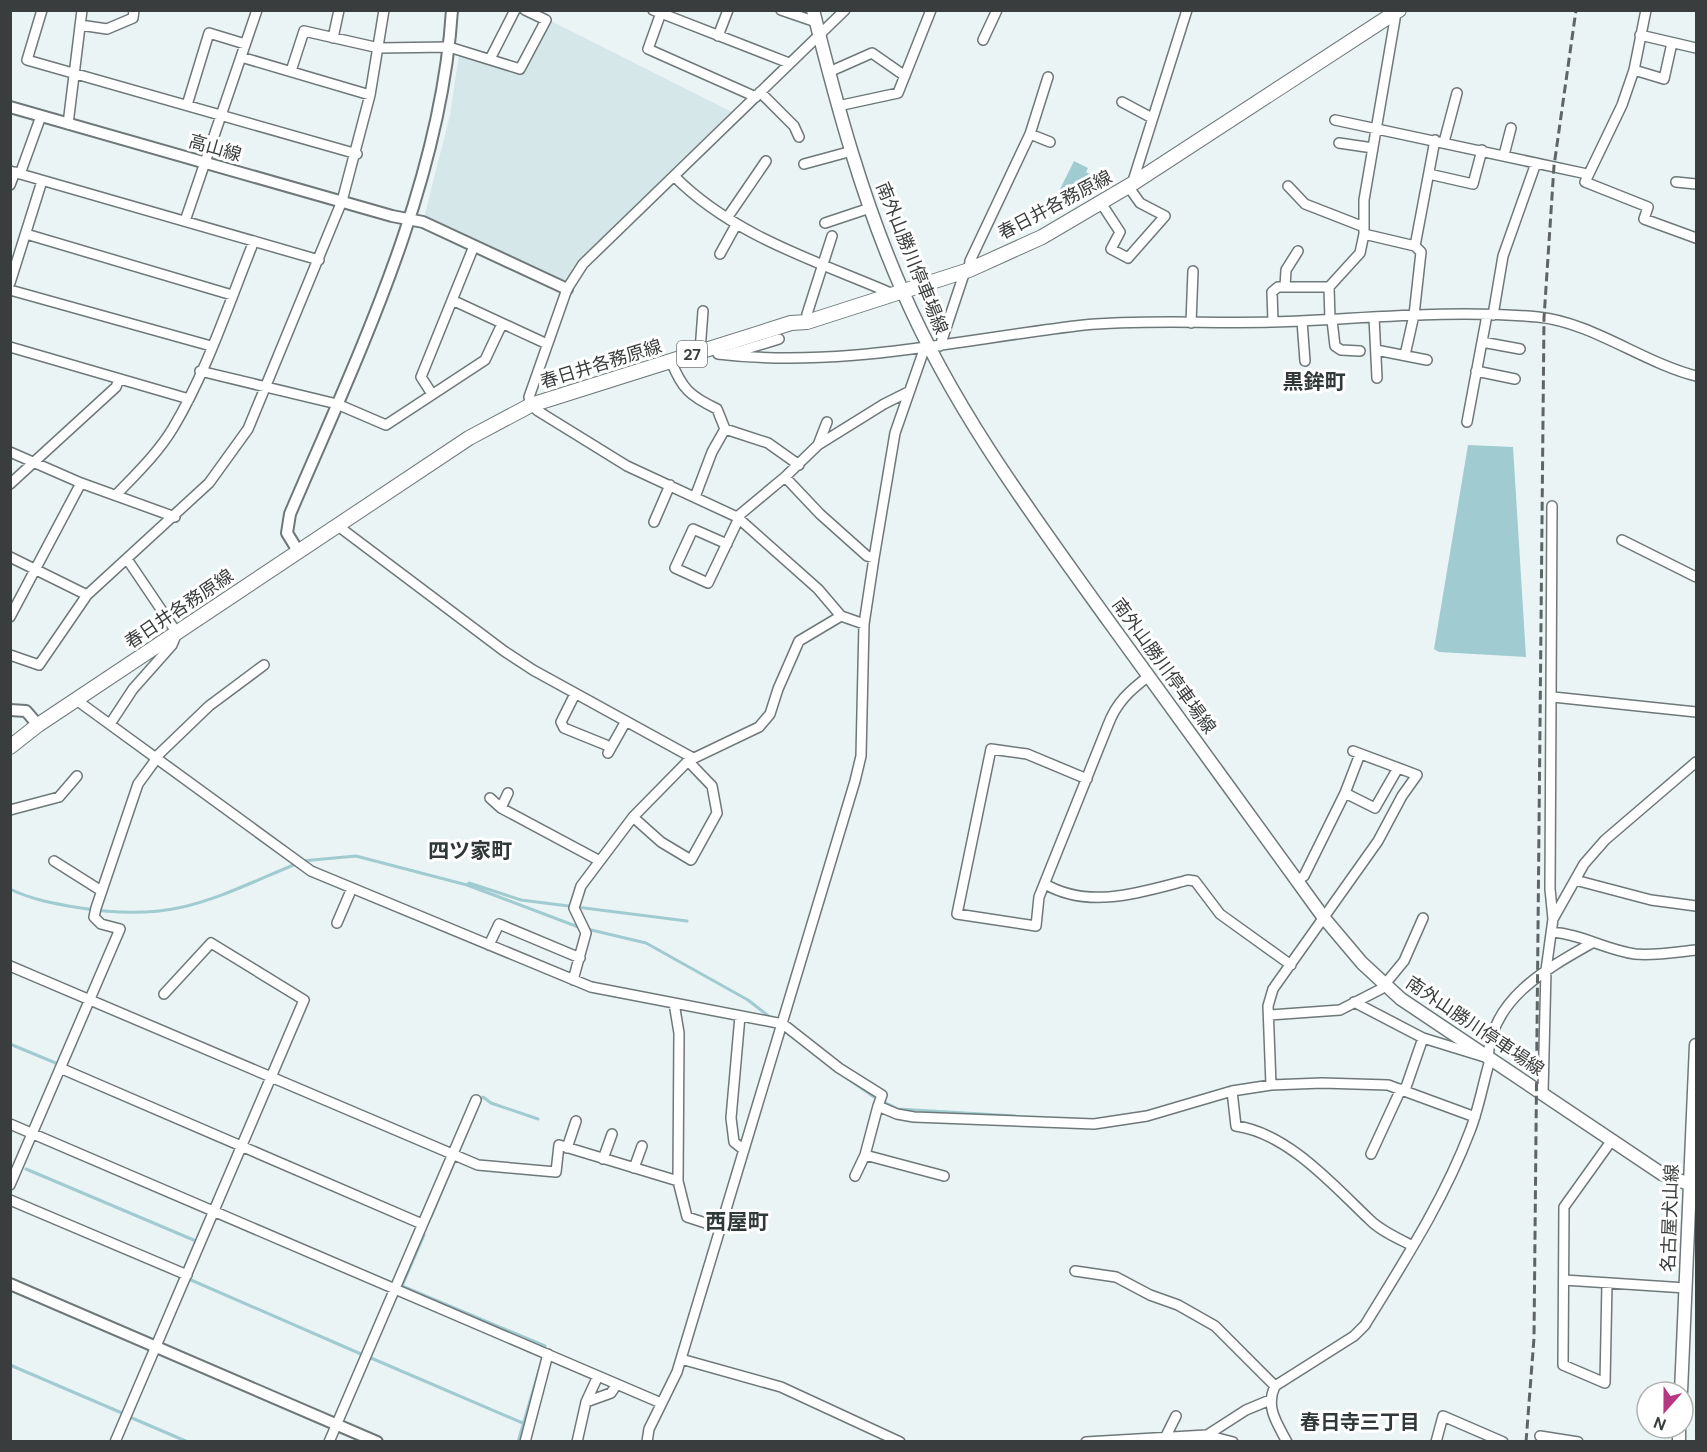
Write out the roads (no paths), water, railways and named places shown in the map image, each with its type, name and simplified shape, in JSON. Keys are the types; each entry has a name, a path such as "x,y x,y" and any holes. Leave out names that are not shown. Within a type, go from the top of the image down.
{"main road":[{"name":"春日井各務原線","path":"10,747 75,699 469,438 531,405 700,351 720,351 791,323 807,322 898,293 967,270 1042,237 1130,185 1396,13"},
{"name":"南外山勝川停車場線","path":"814,16 838,106 898,293 932,347 966,415 1021,499 1296,881 1362,963 1401,999 1662,1174 1689,1184"},
{"name":"名古屋犬山線","path":"1682,1380 1696,1045"}],"street":[{"path":"42,10 27,60 357,154"},
{"path":"68,124 82,10"},
{"path":"80,26 107,29 134,18 134,10"},
{"path":"185,221 257,10"},
{"path":"333,38 339,10"},
{"path":"10,655 39,665 87,595 209,483 248,429 342,201 357,154 379,48 384,10"},
{"path":"298,551 287,533 290,514 337,404 410,219 432,141 449,47 452,10"},
{"path":"490,59 515,10"},
{"path":"291,72 304,31 379,48 449,47 520,69 546,20 525,10"},
{"path":"718,36 728,10"},
{"path":"781,10 814,16"},
{"path":"845,10 583,264 567,289 529,397 531,405 627,466 738,518 818,589 841,616 864,624"},
{"path":"838,106 898,93 932,10"},
{"path":"983,40 997,10"},
{"path":"1101,203 1120,232 1111,249 1128,258 1165,216 1140,203 1130,185 1187,10"},
{"path":"1646,10 1634,70 1607,140 1587,174 1585,182 1648,207 1642,224 1696,238"},
{"path":"789,63 659,12 648,49 758,95 794,126 799,137"},
{"path":"1360,351 1341,351 1335,346 1329,287 1360,253 1364,230 1364,200 1396,13"},
{"path":"187,105 208,33 245,44"},
{"path":"1640,35 1696,48"},
{"path":"1634,70 1664,79 1672,43"},
{"path":"829,72 872,53 905,76"},
{"path":"241,57 370,94"},
{"path":"647,1442 649,1429 681,1359 782,1027 861,756 864,624 895,433 908,392 932,347 1030,134 1048,77"},
{"path":"1415,246 1429,174 1457,93"},
{"path":"1122,102 1152,118"},
{"name":"高山線","path":"10,107 410,219 567,289"},
{"path":"10,185 41,116"},
{"path":"1335,120 1587,174"},
{"path":"1504,155 1511,128"},
{"path":"1030,134 1050,142"},
{"path":"1339,142 1373,148"},
{"path":"1429,174 1473,184 1482,150"},
{"path":"804,164 852,151"},
{"path":"727,218 766,162"},
{"path":"1467,422 1482,342 1503,256 1536,163"},
{"path":"15,172 319,260"},
{"path":"674,176 693,195 736,225 898,293"},
{"path":"10,283 42,181"},
{"path":"1677,182 1696,184"},
{"path":"1288,186 1305,204 1364,230 1415,246 1421,252 1414,315 1405,355"},
{"path":"825,223 870,208"},
{"path":"720,254 736,225"},
{"path":"26,234 232,295"},
{"path":"807,322 807,314 832,236"},
{"path":"116,495 166,438 189,399 254,241"},
{"path":"432,394 421,376 474,246"},
{"path":"1285,286 1287,270 1298,251"},
{"path":"1191,323 1193,271"},
{"path":"1273,322 1272,292 1278,286 1329,287"},
{"path":"10,290 211,346"},
{"path":"452,300 547,344"},
{"path":"700,351 703,311"},
{"path":"720,351 802,359 932,347 1087,325 1273,322 1414,315 1490,315 1539,317 1559,322 1658,363 1696,376"},
{"path":"1374,317 1377,378"},
{"path":"1302,321 1305,361"},
{"path":"200,371 337,404 386,425 485,360 502,324"},
{"path":"720,351 779,339"},
{"path":"1482,342 1520,349"},
{"path":"10,347 189,399"},
{"path":"1376,350 1427,360"},
{"path":"671,361 679,382 690,395 717,409 725,429"},
{"path":"1476,372 1515,379"},
{"path":"10,484 116,387 119,379"},
{"path":"727,544 693,529 675,568 708,583 727,544 738,518 799,465 818,445 884,404 908,392"},
{"path":"818,445 827,422"},
{"path":"725,429 768,443 799,465"},
{"path":"695,497 712,452 725,429"},
{"path":"10,452 81,483 175,516"},
{"path":"785,477 820,514 867,556 874,558"},
{"path":"10,617 81,483"},
{"path":"654,522 670,485"},
{"path":"1543,1094 1547,945 1552,932 1553,919 1550,877 1553,697 1552,506"},
{"path":"338,526 504,651 691,760 712,786 717,813 691,860 661,842 633,817"},
{"path":"1622,540 1696,577"},
{"path":"10,557 87,595"},
{"path":"110,724 133,689 172,645 177,633 127,559"},
{"path":"573,980 586,933 574,908 575,898 600,861 633,817 691,760 759,727 770,714 778,689 800,641 841,616"},
{"path":"10,1185 120,929 101,924 94,917 100,890 138,784 156,758 209,706 264,665"},
{"path":"1087,779 1027,754 991,748 957,914 1036,926 1039,897 1116,708 1128,691 1149,676"},
{"path":"575,694 561,722 564,728 607,749 626,721"},
{"path":"1553,697 1696,712"},
{"path":"75,699 311,871 591,987 740,1016 782,1027 839,1068 882,1095 865,1155 855,1176"},
{"path":"10,710 26,711 38,725"},
{"path":"1270,1084 1269,998 1378,841 1402,796 1417,775 1356,752 1345,793 1304,876 1296,881"},
{"path":"1553,919 1584,864 1605,840 1696,762"},
{"path":"1345,793 1374,808 1398,768"},
{"path":"10,810 59,797 77,776"},
{"path":"501,808 508,793"},
{"path":"490,798 501,808 600,861"},
{"path":"54,861 100,890"},
{"path":"1045,884 1074,896 1095,898 1133,895 1188,880 1195,881 1220,914 1291,965"},
{"path":"1575,880 1651,900 1696,906"},
{"path":"337,923 352,888"},
{"path":"1269,1015 1340,1010 1386,985 1404,960 1423,918"},
{"path":"489,945 499,924 580,958"},
{"path":"1552,932 1572,934 1592,943 1635,954 1696,951"},
{"path":"115,1442 304,1000 212,943 164,994"},
{"path":"1287,1442 1272,1414 1270,1400 1275,1386 1354,1335 1365,1325 1413,1246 1459,1158 1475,1117 1489,1059 1489,1040 1507,1008 1527,985 1546,970 1592,943"},
{"path":"10,966 478,1165 556,1172 559,1145 678,1181"},
{"path":"1354,1002 1423,1038 1489,1059"},
{"path":"674,1003 679,1033 678,1181 687,1217 721,1228"},
{"path":"740,1016 731,1118 734,1142 744,1150"},
{"path":"1371,1154 1403,1090 1423,1038"},
{"path":"60,1068 422,1224"},
{"path":"878,1106 897,1114 915,1117 1094,1124 1147,1116 1232,1091 1270,1084 1370,1084 1403,1090 1475,1117"},
{"path":"1232,1091 1236,1126 1260,1132 1301,1157 1355,1203 1371,1222 1413,1246"},
{"path":"329,1442 476,1100"},
{"path":"567,1148 576,1121"},
{"path":"10,1124 661,1403"},
{"path":"603,1159 612,1134"},
{"path":"1607,1283 1605,1383 1563,1365 1564,1207 1612,1140"},
{"path":"634,1168 642,1146"},
{"path":"865,1155 944,1176"},
{"path":"10,1200 187,1275"},
{"path":"1075,1271 1116,1277 1150,1295 1178,1305 1215,1326 1275,1386"},
{"path":"1564,1280 1686,1288"},
{"path":"10,1284 377,1442"},
{"path":"525,1442 548,1354"},
{"path":"681,1359 781,1387 839,1415 868,1425 900,1442"},
{"path":"577,1442 586,1402 598,1376"},
{"path":"586,1402 611,1393 617,1384"},
{"path":"1204,1438 1246,1410 1270,1400"},
{"path":"1166,1436 1176,1416"},
{"path":"1436,1442 1443,1416 1503,1442"},
{"path":"1086,1442 1166,1436 1233,1442"},
{"path":"1540,1437 1578,1442"}],"water":[{"path":"1074,161 1088,168 1086,172 1099,179 1097,183 1083,191 1077,188 1073,198 1059,191"},
{"path":"1468,445 1513,447 1526,657 1439,652 1434,649"}],"waterway":[{"path":"302,861 356,856 467,885 581,928"},
{"path":"10,889 54,903 114,912 169,910 217,897 296,864"},
{"path":"467,885 469,883 521,900 687,921"},
{"path":"587,929 646,943 748,1000 771,1018"},
{"path":"11,964 12,962 31,970"},
{"path":"10,1044 58,1064"},
{"path":"844,1076 874,1097 898,1109 1015,1116"},
{"path":"479,1101 483,1097 491,1103 538,1119"},
{"path":"431,1217 475,1113"},
{"path":"26,1169 196,1241 185,1267"},
{"path":"424,1235 402,1286 545,1346"},
{"path":"191,1280 361,1354"},
{"path":"371,1358 525,1424"},
{"path":"518,1442 542,1360"},
{"path":"10,1365 122,1413"},
{"path":"132,1418 188,1442"}],"railway":[{"path":"1526,1442 1534,1338 1544,318 1554,166 1576,10"}],"district":[{"name":"黒鉾町","path":"1314,382"},
{"name":"四ツ家町","path":"470,851"},
{"name":"西屋町","path":"737,1222"},
{"name":"春日寺三丁目","path":"1360,1422"}]}
